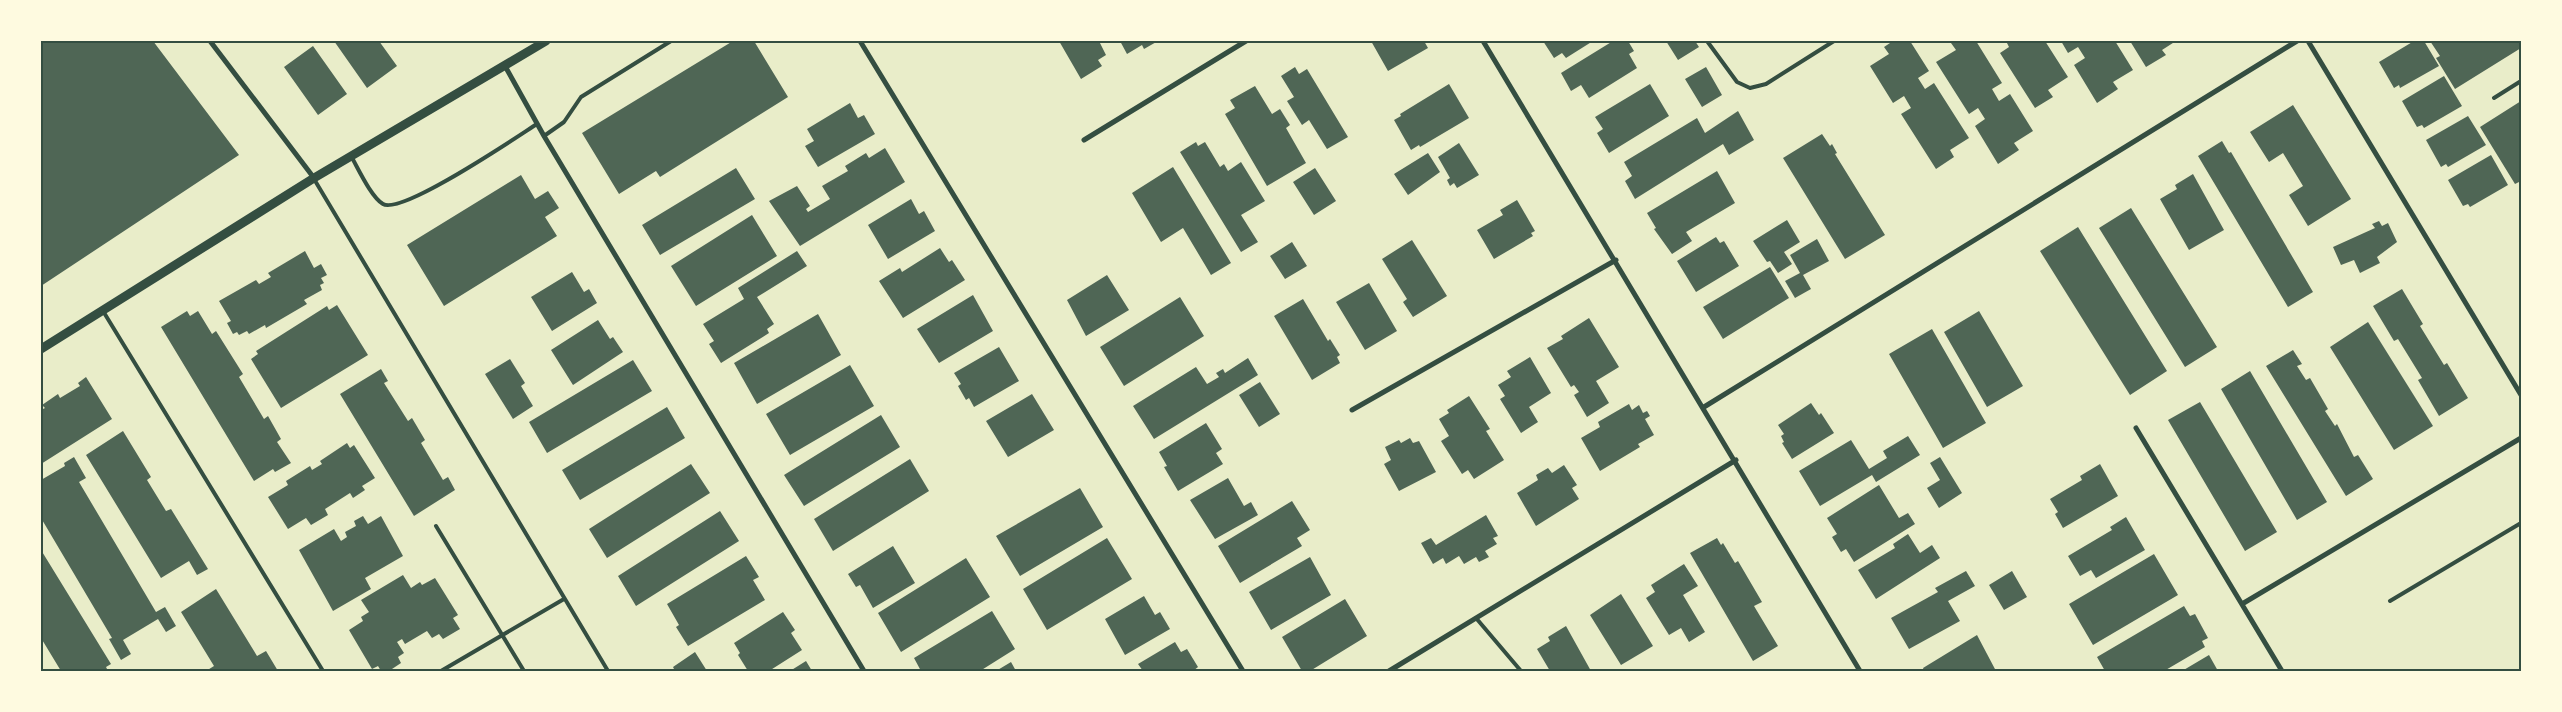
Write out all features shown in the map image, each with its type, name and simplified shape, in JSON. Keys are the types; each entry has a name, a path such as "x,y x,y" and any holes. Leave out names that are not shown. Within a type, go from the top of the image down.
{"street":[{"path":"210,41 314,178"},
{"path":"860,41 1243,671"},
{"path":"1084,140 1246,41"},
{"path":"1483,41 1736,460 1860,671"},
{"path":"1704,407 2297,41"},
{"path":"2308,41 2521,395"},
{"path":"41,348 314,178 543,42"},
{"path":"505,66 544,136 864,671"},
{"path":"1352,410 1616,260"},
{"path":"2136,428 2282,671"},
{"path":"2242,604 2521,438"},
{"path":"1389,671 1736,460"}],"lane":[{"path":"544,136 564,122 581,97 670,41"},
{"path":"1707,41 1737,82 1750,88 1766,84 1834,41"},
{"path":"2494,98 2521,81"},
{"path":"352,156 375,197 384,205 392,206 422,195 537,124"},
{"path":"314,178 608,671"},
{"path":"103,311 323,671"},
{"path":"2390,601 2521,523"},
{"path":"436,526 524,671"},
{"path":"441,671 564,599"},
{"path":"1476,618 1522,671"}],"building":[{"path":"41,41 153,41 239,155 41,286"},
{"path":"334,41 379,41 397,66 367,88"},
{"path":"733,41 754,41 788,97 660,177 656,171 619,194 582,133"},
{"path":"1059,41 1099,41 1106,55 1098,60 1102,66 1081,79"},
{"path":"1120,41 1158,41 1144,49 1142,45 1127,54"},
{"path":"1371,41 1424,41 1428,48 1388,71"},
{"path":"1543,41 1593,41 1566,58 1562,53 1554,58"},
{"path":"1613,41 1628,41 1634,51 1629,54 1637,68 1589,98 1581,85 1571,91 1561,73"},
{"path":"1666,41 1695,41 1699,47 1678,60"},
{"path":"1893,41 1910,41 1929,71 1918,78 1925,89 1934,83 1969,138 1950,150 1954,157 1936,169 1901,114 1911,108 1904,96 1893,103 1870,66 1889,54 1884,47"},
{"path":"1954,41 1976,41 2002,83 1992,89 1999,101 2010,94 2033,131 2014,143 2019,150 1998,164 1975,126 1985,119 1978,108 1969,114 1936,62 1956,50 1951,43"},
{"path":"2006,41 2045,41 2068,77 2048,90 2053,97 2035,108 2000,53 2009,47"},
{"path":"2061,41 2115,41 2133,70 2113,82 2118,89 2097,103 2074,65 2085,58 2078,47 2068,53"},
{"path":"2130,41 2176,41 2162,50 2166,55 2146,67"},
{"path":"2414,41 2424,41 2439,66 2400,88 2399,85 2394,88 2379,62"},
{"path":"2430,41 2521,41 2521,48 2455,89 2436,58 2440,56"},
{"path":"313,46 347,94 318,115 284,67"},
{"path":"1295,67 1299,74 1307,69 1348,137 1327,149 1309,120 1302,125 1287,101 1294,97 1281,76"},
{"path":"1706,67 1722,95 1702,107 1685,79"},
{"path":"2444,76 2462,106 2424,128 2422,125 2417,127 2402,101"},
{"path":"1449,84 1469,118 1420,147 1419,145 1411,150 1394,120 1401,116 1400,114"},
{"path":"1650,84 1669,116 1609,153 1597,133 1603,129 1595,117"},
{"path":"1255,86 1272,114 1280,109 1290,125 1286,128 1306,163 1267,186 1225,114 1235,108 1230,100"},
{"path":"2521,101 2521,181 2515,184 2480,127"},
{"path":"850,103 858,118 864,115 875,134 818,167 805,146 814,141 807,129"},
{"path":"2293,105 2351,199 2308,226 2289,195 2303,186 2283,153 2269,162 2250,132"},
{"path":"1738,111 1754,140 1729,155 1723,144 1635,199 1625,181 1632,176 1624,162 1697,118 1705,133"},
{"path":"2468,116 2486,145 2448,167 2446,164 2441,167 2426,140"},
{"path":"1822,134 1830,146 1832,144 1837,153 1835,154 1885,235 1845,259 1783,158"},
{"path":"2222,141 2229,153 2231,152 2313,292 2288,307 2198,156"},
{"path":"1196,142 1198,146 1205,142 1220,167 1224,164 1228,171 1241,162 1265,201 1241,215 1258,242 1241,252 1180,152"},
{"path":"1459,143 1479,175 1457,188 1454,183 1450,186 1447,180 1450,178 1438,157"},
{"path":"885,148 905,182 800,246 769,201 797,186 810,206 806,209 808,212 830,199 822,186 848,171 845,166 866,153 869,158"},
{"path":"1428,153 1440,172 1408,195 1394,174"},
{"path":"2491,155 2508,185 2470,207 2468,204 2463,206 2448,180"},
{"path":"1173,167 1231,263 1211,275 1183,228 1161,242 1132,193"},
{"path":"736,168 755,199 660,255 642,225"},
{"path":"1315,168 1336,201 1314,215 1293,182"},
{"path":"1717,171 1735,203 1686,232 1692,241 1672,254 1654,229 1656,228 1647,213"},
{"path":"2193,174 2224,230 2189,250 2160,199 2177,189 2175,185"},
{"path":"521,175 535,199 548,191 559,208 545,217 557,236 444,306 407,245"},
{"path":"911,199 919,214 924,211 935,231 888,259 868,225"},
{"path":"1517,200 1535,231 1531,233 1533,236 1494,259 1477,230 1503,215 1500,210"},
{"path":"2131,208 2217,347 2185,367 2099,228"},
{"path":"752,215 777,256 696,306 671,266"},
{"path":"1787,220 1800,242 1784,252 1792,264 1778,273 1770,261 1767,262 1753,241"},
{"path":"2379,221 2382,226 2388,223 2397,242 2377,257 2380,263 2360,273 2354,260 2341,265 2333,247 2375,228 2372,224"},
{"path":"2078,227 2167,371 2130,395 2040,251"},
{"path":"1716,237 1720,243 1724,241 1739,266 1696,292 1677,261"},
{"path":"1817,239 1829,261 1803,275 1811,289 1795,298 1785,281 1800,273 1790,255"},
{"path":"1412,240 1447,296 1413,317 1403,302 1407,299 1382,259"},
{"path":"1292,242 1307,266 1285,279 1270,256"},
{"path":"940,248 949,262 952,260 965,280 903,318 879,281 900,268 902,272"},
{"path":"305,251 314,268 321,264 327,275 321,278 324,283 320,285 322,290 304,300 307,304 266,328 265,325 249,334 247,331 239,335 237,332 233,334 227,323 231,321 219,301 256,280 259,284 271,277 268,273"},
{"path":"797,251 807,266 757,297 774,324 767,329 769,333 721,363 709,344 714,341 703,324 744,299 738,288"},
{"path":"1770,267 1789,298 1723,339 1703,307"},
{"path":"572,272 584,292 589,289 597,303 552,331 531,297"},
{"path":"1107,275 1129,310 1086,336 1067,300"},
{"path":"1369,283 1397,331 1365,350 1336,302"},
{"path":"2402,289 2423,324 2420,326 2444,365 2447,363 2468,398 2439,416 2418,380 2422,378 2398,339 2394,341 2373,306"},
{"path":"973,295 993,331 939,363 917,329"},
{"path":"1180,297 1204,336 1124,386 1100,347"},
{"path":"1303,299 1328,341 1330,339 1340,355 1337,357 1340,363 1312,380 1274,316"},
{"path":"337,305 368,355 281,408 251,359 258,354 256,351 327,306 329,310"},
{"path":"187,311 190,316 198,311 212,334 216,331 243,374 239,377 264,419 268,416 281,439 277,442 291,463 275,472 273,469 254,481 161,327"},
{"path":"1979,311 2023,386 1987,407 1944,332"},
{"path":"818,314 841,355 757,404 734,363"},
{"path":"1589,318 1619,367 1596,381 1609,403 1587,417 1574,395 1579,392 1574,385 1571,387 1547,348 1563,339 1561,336"},
{"path":"598,320 610,339 613,337 623,352 573,385 551,350"},
{"path":"2368,322 2433,426 2394,450 2330,347"},
{"path":"1932,329 1986,423 1943,448 1889,354"},
{"path":"999,347 1019,381 974,407 969,398 966,400 958,386 961,384 954,373"},
{"path":"2293,350 2302,364 2297,366 2306,380 2310,378 2328,409 2325,411 2335,426 2337,424 2354,457 2358,455 2373,479 2346,496 2266,366"},
{"path":"1530,357 1551,393 1529,407 1538,422 1521,433 1500,399 1505,396 1498,385 1511,377 1507,371"},
{"path":"1248,358 1258,375 1154,439 1133,406 1196,367 1207,384 1219,377 1216,373 1223,369 1225,373"},
{"path":"510,359 525,383 521,386 533,406 513,419 485,374"},
{"path":"633,360 652,391 547,453 529,422"},
{"path":"850,365 874,406 790,455 766,414"},
{"path":"381,369 388,381 384,383 408,421 412,418 425,440 421,443 443,480 448,477 455,490 414,516 340,394"},
{"path":"2250,371 2327,502 2297,520 2221,389"},
{"path":"86,377 112,419 41,464 41,410 45,408 42,405 58,394 60,398 80,386 78,383"},
{"path":"1260,382 1280,414 1259,427 1239,395"},
{"path":"1032,394 1054,430 1008,457 986,421"},
{"path":"1469,396 1490,429 1486,431 1504,460 1474,479 1468,470 1462,474 1441,441 1449,436 1439,419 1449,413 1447,410"},
{"path":"2200,402 2277,532 2245,551 2168,420"},
{"path":"1811,403 1819,415 1821,413 1834,433 1792,459 1782,443 1784,442 1781,436 1784,434 1778,425"},
{"path":"1629,404 1632,410 1639,405 1643,413 1647,411 1650,416 1645,419 1654,435 1638,444 1640,447 1600,471 1581,438 1600,427 1598,422"},
{"path":"667,407 685,438 580,500 562,470"},
{"path":"881,415 900,447 804,506 784,475"},
{"path":"1206,423 1222,449 1216,453 1223,464 1178,491 1164,467 1167,466 1159,452"},
{"path":"123,431 151,477 147,480 166,511 171,509 208,569 197,575 189,561 161,578 86,455"},
{"path":"1908,436 1920,455 1876,482 1872,475 1820,506 1799,471 1851,440 1869,469 1887,458 1883,451"},
{"path":"1410,438 1413,443 1419,441 1436,472 1399,491 1384,464 1391,460 1385,447 1399,440 1401,443"},
{"path":"347,443 350,448 354,445 375,478 362,486 365,490 353,498 350,493 325,509 328,515 311,525 306,518 288,529 268,497 288,485 286,481 310,466 312,470 322,464 320,461"},
{"path":"74,457 86,478 79,482 156,612 165,607 176,626 166,632 158,619 123,640 131,654 121,660 109,639 112,638 41,518 41,480 65,466 64,463"},
{"path":"1940,457 1962,493 1939,508 1927,488 1940,480 1930,463"},
{"path":"910,459 929,491 833,551 814,519"},
{"path":"691,464 710,493 607,558 589,529"},
{"path":"2100,464 2118,496 2063,528 2055,514 2058,512 2050,499 2082,480 2080,476"},
{"path":"1564,465 1577,485 1572,488 1579,499 1536,526 1517,493 1538,480 1536,475 1548,468 1552,473"},
{"path":"1228,478 1244,506 1251,502 1258,515 1215,539 1190,500"},
{"path":"1879,485 1899,518 1908,513 1915,524 1854,562 1846,549 1841,552 1832,537 1837,534 1827,518"},
{"path":"1080,488 1103,527 1020,576 996,536"},
{"path":"1292,501 1310,530 1297,538 1302,546 1240,583 1218,546"},
{"path":"720,511 739,541 636,606 618,576"},
{"path":"1486,515 1498,536 1493,538 1497,544 1485,551 1489,557 1479,562 1476,557 1464,564 1459,556 1446,564 1443,558 1433,564 1421,543 1431,538 1436,545"},
{"path":"363,516 368,524 381,516 403,556 365,578 371,589 333,611 299,550 334,529 341,541 347,537 345,532 356,526 354,521"},
{"path":"2126,517 2145,550 2096,578 2091,570 2080,576 2068,556 2112,530 2110,527"},
{"path":"1908,534 1920,553 1932,545 1940,558 1876,599 1858,570 1895,548 1893,544"},
{"path":"1107,538 1132,579 1047,630 1023,589"},
{"path":"1717,538 1721,545 1723,543 1735,563 1738,561 1762,602 1754,606 1778,646 1753,661 1690,553"},
{"path":"893,546 915,583 873,608 860,585 856,587 848,574"},
{"path":"41,550 111,664 106,667 108,671 61,671 41,638"},
{"path":"2154,554 2178,595 2093,645 2069,604"},
{"path":"746,556 759,577 753,580 765,600 688,646 676,627 679,625 667,604"},
{"path":"1310,557 1331,595 1271,630 1249,592"},
{"path":"966,558 990,597 901,652 878,613"},
{"path":"1684,564 1698,586 1683,595 1705,632 1689,642 1681,628 1669,635 1646,598 1655,592 1651,585"},
{"path":"1966,571 1975,586 1948,601 1960,621 1909,649 1891,618 1938,592 1935,588"},
{"path":"2012,571 2027,597 2004,610 1989,585"},
{"path":"403,575 411,588 420,582 422,585 435,578 458,615 453,618 460,629 443,639 439,634 432,638 427,631 405,644 402,639 397,642 404,653 398,657 401,663 389,671 381,671 378,666 372,669 349,630 363,621 361,617 369,612 361,600"},
{"path":"216,589 257,656 266,651 278,671 206,671 214,666 181,612"},
{"path":"1621,594 1653,646 1621,665 1590,615"},
{"path":"1144,596 1155,615 1160,612 1170,629 1125,655 1105,619"},
{"path":"1345,599 1367,636 1310,671 1302,671 1282,637"},
{"path":"2184,606 2190,616 2195,614 2208,638 2202,641 2205,647 2164,671 2105,671 2097,657"},
{"path":"992,611 1015,649 980,671 921,671 914,658"},
{"path":"783,612 795,630 791,633 802,650 769,671 748,671 738,655 740,653 734,643"},
{"path":"1566,626 1591,671 1550,671 1537,649 1550,641 1548,637"},
{"path":"1977,635 1996,671 1924,671 1923,668"},
{"path":"1175,642 1181,652 1187,649 1198,667 1193,671 1143,671 1138,664"},
{"path":"695,652 707,671 675,671 673,667"},
{"path":"2209,655 2218,671 2182,671"},
{"path":"806,661 812,671 790,671"},
{"path":"1011,662 1016,671 996,671"}]}
